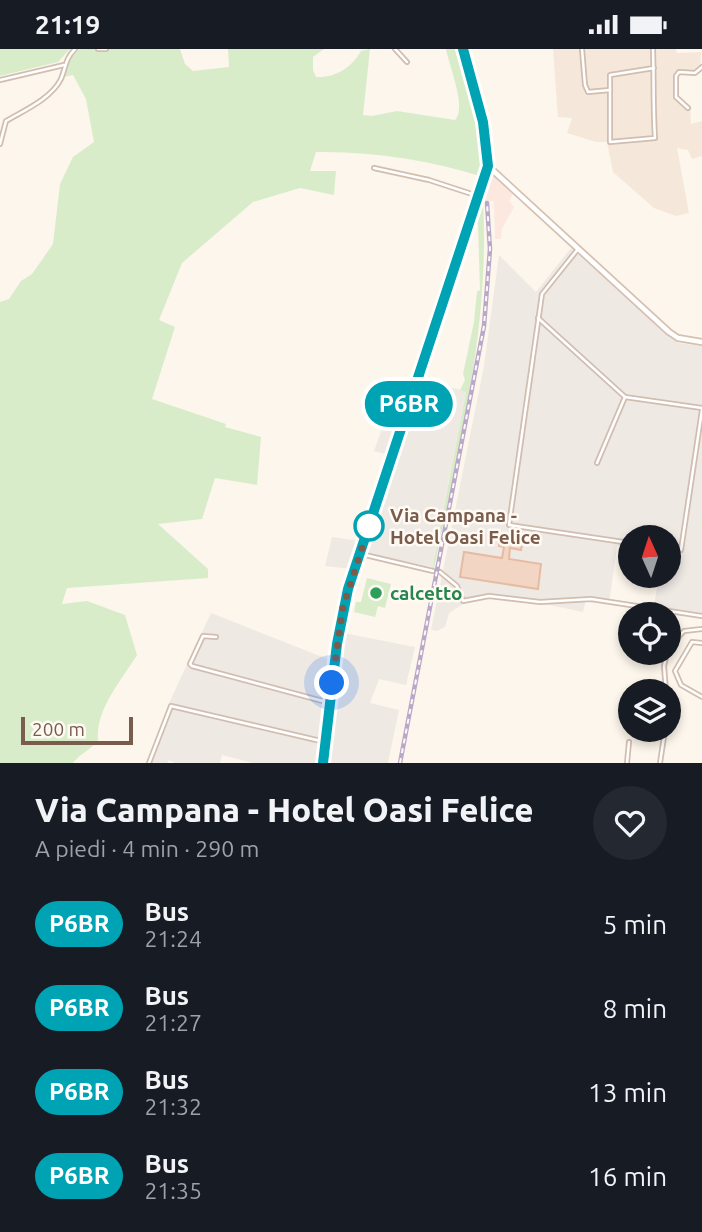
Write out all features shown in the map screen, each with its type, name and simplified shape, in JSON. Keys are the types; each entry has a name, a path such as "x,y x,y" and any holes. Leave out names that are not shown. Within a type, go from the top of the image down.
{"main road":[{"path":"463,49 483,122 488,166 669,333 678,338 702,342"}],"street":[{"path":"0,143 6,121 48,94 60,80 64,65 75,49"},
{"path":"98,49 106,49"},
{"path":"395,49 407,62"},
{"path":"583,49 585,85 588,92 610,90"},
{"path":"653,49 654,68 655,138 610,142 611,75 654,68"},
{"path":"0,80 64,65"},
{"path":"688,108 676,97 676,76 679,72 695,73 702,67"},
{"path":"323,763 339,624 359,554 488,166"},
{"path":"374,168 429,180 478,196"},
{"path":"578,249 542,294 509,525 618,541"},
{"path":"538,318 625,397 702,409 681,550"},
{"path":"597,463 625,397"},
{"path":"359,554 433,571"},
{"path":"440,572 457,586 463,601 489,596 540,602 591,599 702,616"},
{"path":"681,634 684,631 702,629"},
{"path":"216,637 203,636 191,666 330,703"},
{"path":"702,643 692,642 675,671 681,685 702,697"},
{"path":"149,763 171,706 325,742"},
{"path":"627,763 629,742"},
{"path":"660,763 663,742"}],"shaded area":[{"path":"553,49 676,49 677,53 701,52 700,69 694,72 677,71 677,96 690,106 691,124 702,121 702,156 692,159 688,150 677,148 689,213 676,216 654,208 613,172 607,142 596,142 567,133 572,118 558,117"},
{"path":"490,176 495,176 514,192 509,201 514,207 502,229 501,239 495,239 494,201 480,202"},
{"path":"571,248 678,343 702,346 702,613 681,610 681,602 655,602 657,588 681,588 681,525 618,525 618,546 609,604 586,600 583,612 540,603 487,597 463,604 449,613 445,627 437,631 431,630 484,366 499,255 536,292"},
{"path":"415,379 466,391 432,567 358,552 352,569 325,566 332,537 359,541 389,455 374,451 387,415 402,416"},
{"path":"211,613 330,660 339,661 343,633 415,647 406,685 379,679 370,703 399,710 388,763 253,763 222,755 220,763 175,763 169,760 167,763 148,763 169,703"}],"green space":[{"path":"0,49 70,49 58,62 0,76"},
{"path":"79,49 180,49 185,64 193,71 229,67 228,49 324,49 313,57 316,77 323,77 343,70 361,51 370,49 363,115 397,111 455,120 459,106 458,96 446,49 458,49 483,131 486,163 483,177 401,158 316,152 310,171 336,171 334,195 300,188 253,202 182,263 159,320 175,327 152,399 226,424 225,427 261,437 257,485 215,478 202,519 158,524 208,569 208,578 67,588 62,604 87,601 125,615 137,655 105,707 98,729 98,741 73,763 0,763 0,302 9,299 21,281 32,274 53,244 60,184 73,157 94,142 86,99 73,75 64,77 67,63"},
{"path":"480,202 483,202 482,295 471,387 432,569 466,392 460,390 465,380 463,374 477,292 480,290 478,224 475,222"},
{"name":"calcetto","path":"367,578 391,584 385,608 378,606 375,617 354,612 356,602 361,602"}],"building":[{"path":"499,540 522,544 521,550 510,548 509,559 541,564 538,589 460,577 464,552 502,558 504,547 499,546"}],"railway":[{"path":"400,763 484,326 490,249 487,203"}],"bus line":[{"name":"P6BR","path":"323,763 339,624 348,589 488,166 483,122 463,49"}],"place":[{"name":"Via Campana - Hotel Oasi Felice","path":"369,526"},
{"name":"calcetto","path":"376,593"}],"route":[{"path":"332,683 343,607 369,526"}]}
